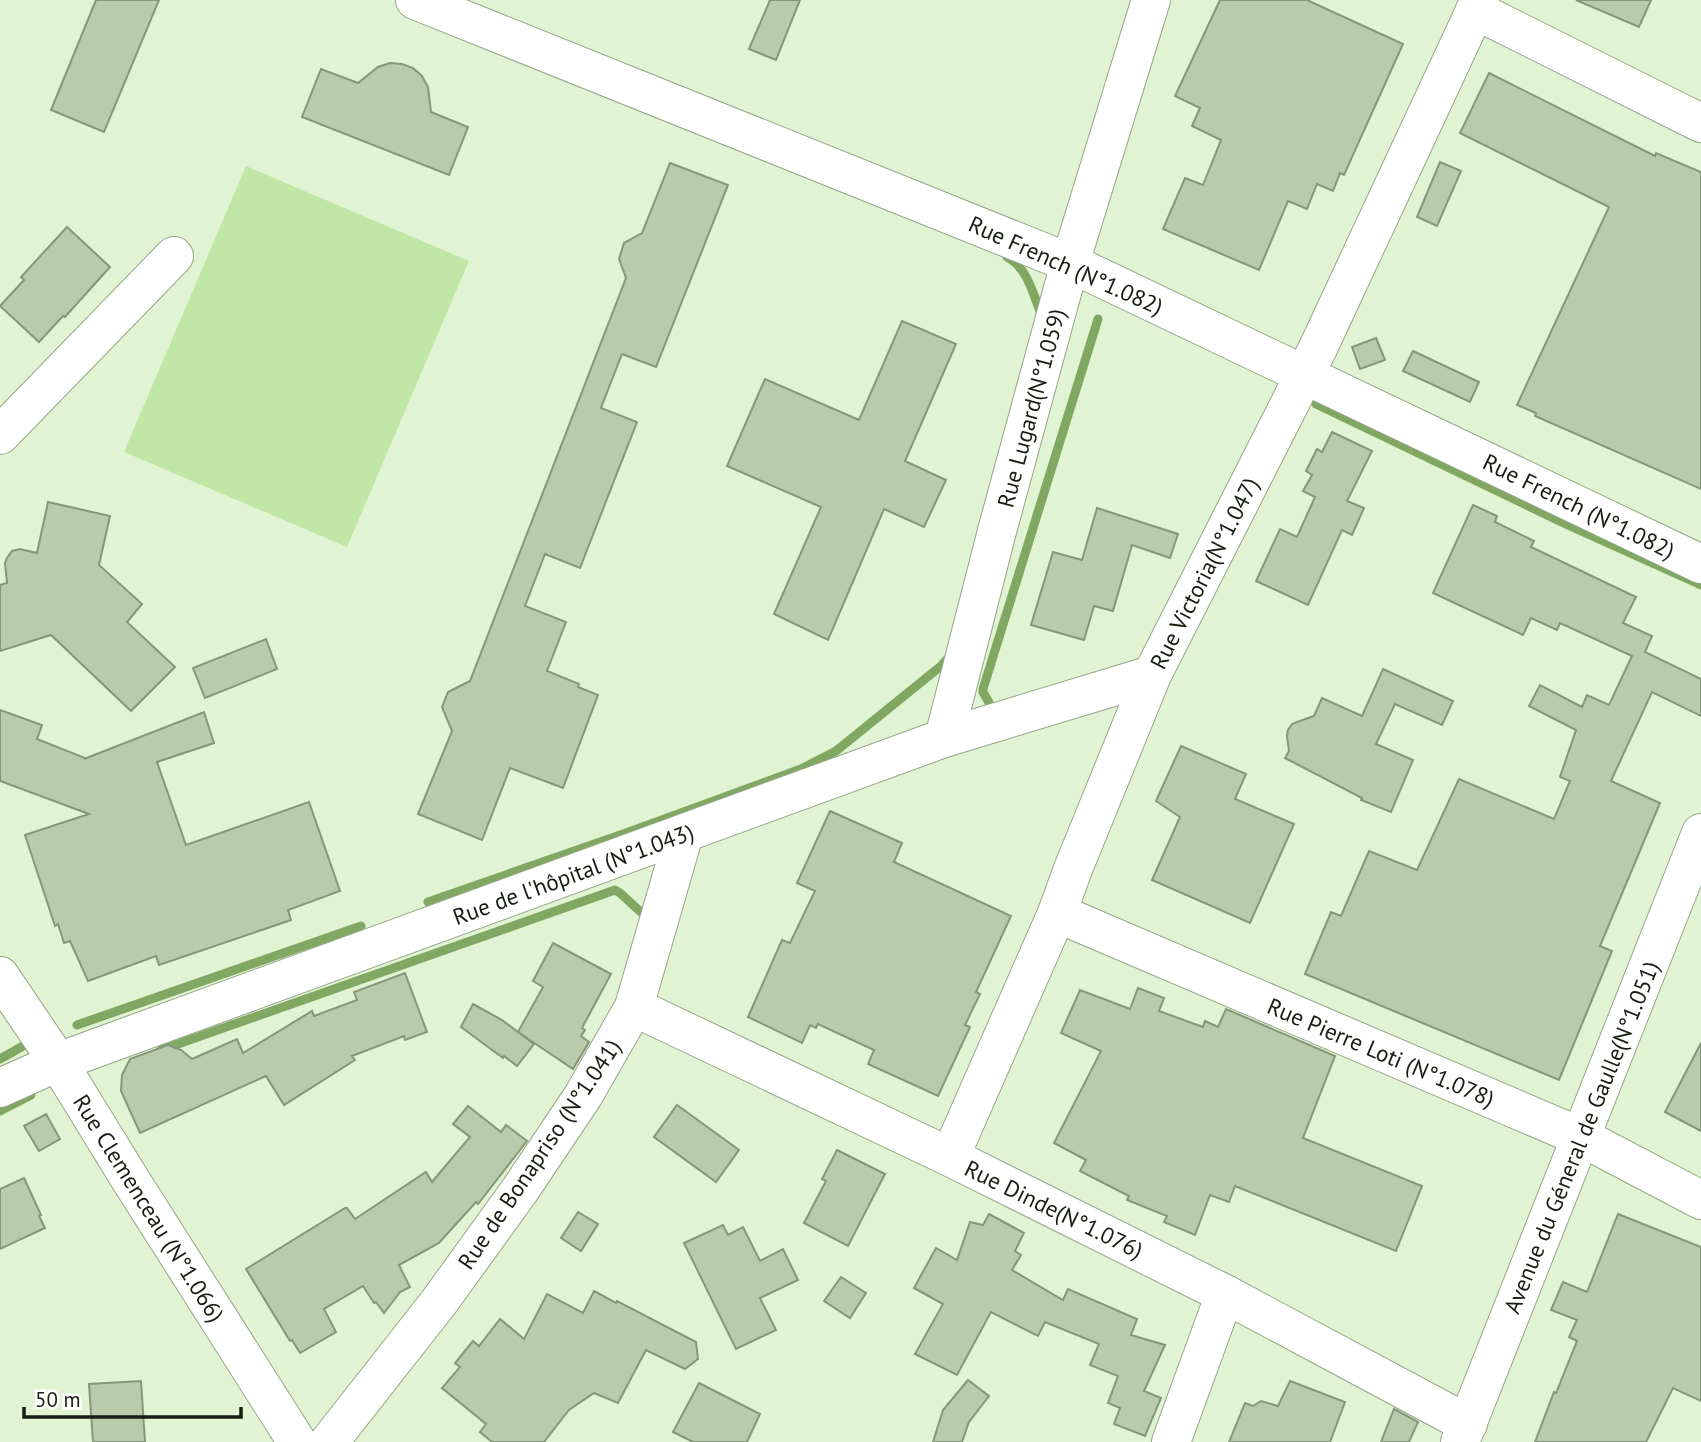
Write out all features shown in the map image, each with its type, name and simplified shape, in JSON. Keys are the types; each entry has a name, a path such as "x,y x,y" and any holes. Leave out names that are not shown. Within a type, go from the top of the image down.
{"street":[{"name":"Rue French (N°1.082)","path":"415,0 1070,263 1701,564"},
{"name":"Rue Lugard(N°1.059)","path":"944,738 1070,263 1151,0"},
{"path":"1477,5 1701,123"},
{"name":"Rue Victoria(N°1.047)","path":"950,1157 1057,913 1152,675 1305,374 1477,5"},
{"path":"0,435 174,256"},
{"name":"Rue de l'hôpital (N°1.043)","path":"0,1088 58,1062 944,738 1152,675"},
{"name":"Avenue du Géneral de Gaulle(N°1.051)","path":"1464,1433 1701,833"},
{"name":"Rue de Bonapriso (N°1.041)","path":"329,1442 439,1301 520,1190 583,1096 634,1007 684,834"},
{"name":"Rue Pierre Loti (N°1.078)","path":"1057,913 1581,1138 1701,1200"},
{"name":"Rue Clemenceau (N°1.066)","path":"0,976 58,1062 297,1442"},
{"name":"Rue Dinde(N°1.076)","path":"634,1007 950,1157 1225,1294 1464,1433"},
{"path":"1171,1442 1225,1294"}],"green space":[{"path":"246,166 469,261 347,547 124,452"}],"building":[{"path":"96,0 159,0 104,132 51,110"},
{"path":"770,0 800,0 776,60 749,49"},
{"path":"1220,0 1307,0 1403,44 1344,175 1340,173 1333,191 1317,184 1307,209 1288,201 1259,270 1163,229 1185,178 1203,185 1221,140 1192,126 1200,108 1175,96"},
{"path":"1576,0 1651,0 1639,27"},
{"path":"390,63 413,68 422,76 428,87 431,112 468,127 449,175 302,117 321,69 358,83 378,67"},
{"path":"1489,73 1655,156 1656,153 1701,172 1701,489 1535,416 1536,413 1517,405 1609,207 1460,133"},
{"path":"1440,162 1461,171 1437,226 1417,217"},
{"path":"670,163 728,185 656,367 622,354 601,408 637,422 580,568 545,554 525,606 566,622 547,671 598,695 563,788 510,768 482,840 418,814 452,731 442,707 448,692 470,681 626,278 619,259 624,243 642,233"},
{"path":"67,227 110,267 39,342 0,306 24,280 21,277"},
{"path":"902,321 956,344 905,461 946,480 924,527 884,509 828,640 774,614 821,507 727,466 765,379 859,420"},
{"path":"1376,338 1385,360 1360,369 1352,347"},
{"path":"1413,351 1479,382 1470,402 1403,371"},
{"path":"1332,432 1372,451 1347,501 1364,508 1352,535 1342,530 1308,605 1256,581 1280,529 1297,537 1315,497 1303,491 1312,475 1306,471 1317,449 1322,452"},
{"path":"48,502 110,516 99,565 142,604 127,622 175,667 131,711 51,635 0,651 0,585 7,583 5,563 12,551 20,549 37,553"},
{"path":"1473,505 1497,516 1495,522 1534,541 1531,547 1636,597 1623,623 1652,636 1645,652 1701,679 1701,716 1652,692 1611,781 1660,803 1600,946 1612,951 1559,1080 1305,974 1331,912 1341,916 1369,851 1417,870 1459,779 1554,819 1570,781 1560,777 1576,730 1529,706 1540,685 1582,707 1587,695 1609,705 1632,656 1560,623 1557,630 1531,618 1523,635 1433,593"},
{"path":"1097,508 1178,534 1170,558 1132,545 1113,611 1094,606 1084,640 1031,625 1053,552 1082,560"},
{"path":"266,639 277,669 205,698 193,668"},
{"path":"1383,669 1453,701 1442,725 1395,704 1376,744 1413,760 1391,812 1361,800 1362,798 1285,758 1289,751 1288,730 1292,724 1314,716 1322,698 1362,716"},
{"path":"0,710 42,725 37,739 84,759 204,712 214,743 157,762 186,845 309,802 340,891 288,910 291,920 159,965 156,956 88,981 70,941 64,943 58,924 55,926 25,835 89,814 0,781"},
{"path":"1181,746 1246,774 1235,799 1294,824 1250,923 1152,880 1180,817 1156,801"},
{"path":"830,811 902,843 894,862 1011,916 976,992 980,994 965,1025 970,1027 938,1096 868,1064 874,1050 818,1024 816,1028 810,1025 802,1043 748,1017 782,940 790,943 815,891 797,883"},
{"path":"553,943 611,974 582,1028 585,1030 581,1036 589,1042 573,1069 518,1032 543,987 533,981"},
{"path":"405,973 427,1032 405,1040 404,1036 352,1056 355,1060 284,1105 266,1076 140,1133 121,1091 122,1075 130,1059 168,1045 181,1050 192,1059 237,1039 243,1053 312,1011 314,1016 357,1000 354,992"},
{"path":"1138,988 1164,998 1159,1011 1203,1027 1205,1021 1218,1027 1226,1009 1335,1056 1303,1138 1422,1186 1396,1251 1235,1186 1229,1202 1210,1195 1195,1235 1164,1222 1167,1216 1127,1200 1129,1196 1080,1171 1086,1160 1054,1143 1101,1051 1061,1033 1080,990 1130,1009"},
{"path":"473,1004 502,1020 534,1044 517,1066 461,1027"},
{"path":"1701,1043 1701,1131 1665,1112"},
{"path":"677,1105 739,1150 716,1182 654,1137"},
{"path":"468,1106 501,1132 506,1125 527,1141 478,1204 476,1202 439,1243 399,1265 410,1287 400,1292 384,1313 363,1286 324,1309 336,1332 300,1353 246,1269 345,1208 355,1219 426,1172 432,1182 470,1137 453,1124"},
{"path":"46,1114 60,1139 39,1151 24,1126"},
{"path":"837,1150 885,1174 848,1246 804,1223 826,1181 822,1179"},
{"path":"24,1178 45,1228 0,1249 0,1189"},
{"path":"578,1212 598,1224 581,1251 561,1238"},
{"path":"989,1214 1024,1233 1015,1251 1021,1255 1012,1270 1063,1300 1068,1289 1137,1319 1131,1335 1165,1345 1144,1391 1161,1398 1145,1436 1114,1424 1120,1408 1108,1403 1118,1376 1090,1365 1099,1344 1045,1322 1038,1336 991,1312 957,1375 915,1354 943,1304 914,1288 936,1248 957,1260 970,1222 983,1225"},
{"path":"1618,1214 1701,1247 1701,1401 1673,1388 1646,1442 1535,1442 1577,1341 1569,1337 1577,1320 1551,1310 1563,1282 1587,1292"},
{"path":"723,1225 728,1235 743,1227 760,1261 783,1249 798,1280 760,1298 776,1330 736,1349 684,1243"},
{"path":"841,1277 866,1293 850,1318 824,1301"},
{"path":"594,1291 696,1342 698,1359 685,1369 646,1350 618,1403 594,1393 569,1410 544,1442 492,1442 480,1432 486,1424 442,1388 460,1367 455,1363 473,1341 479,1346 500,1319 524,1339 547,1294 583,1313"},
{"path":"968,1380 989,1396 969,1422 962,1442 933,1442 943,1410"},
{"path":"141,1381 145,1442 93,1442 89,1384"},
{"path":"1290,1381 1345,1402 1330,1442 1229,1442 1245,1403 1253,1406 1261,1401 1278,1406"},
{"path":"699,1383 760,1414 747,1442 693,1442 673,1432"},
{"path":"1394,1409 1418,1422 1409,1442 1381,1442"}],"waterway":[{"path":"1007,257 1025,275 1042,316"},
{"path":"992,708 983,689 1098,319"},
{"path":"1316,404 1570,526 1701,585"},
{"path":"428,902 801,769 836,751 949,657"},
{"path":"161,1050 615,890 644,915"},
{"path":"77,1025 361,926"},
{"path":"0,1059 32,1041"},
{"path":"0,1111 31,1095"}]}
